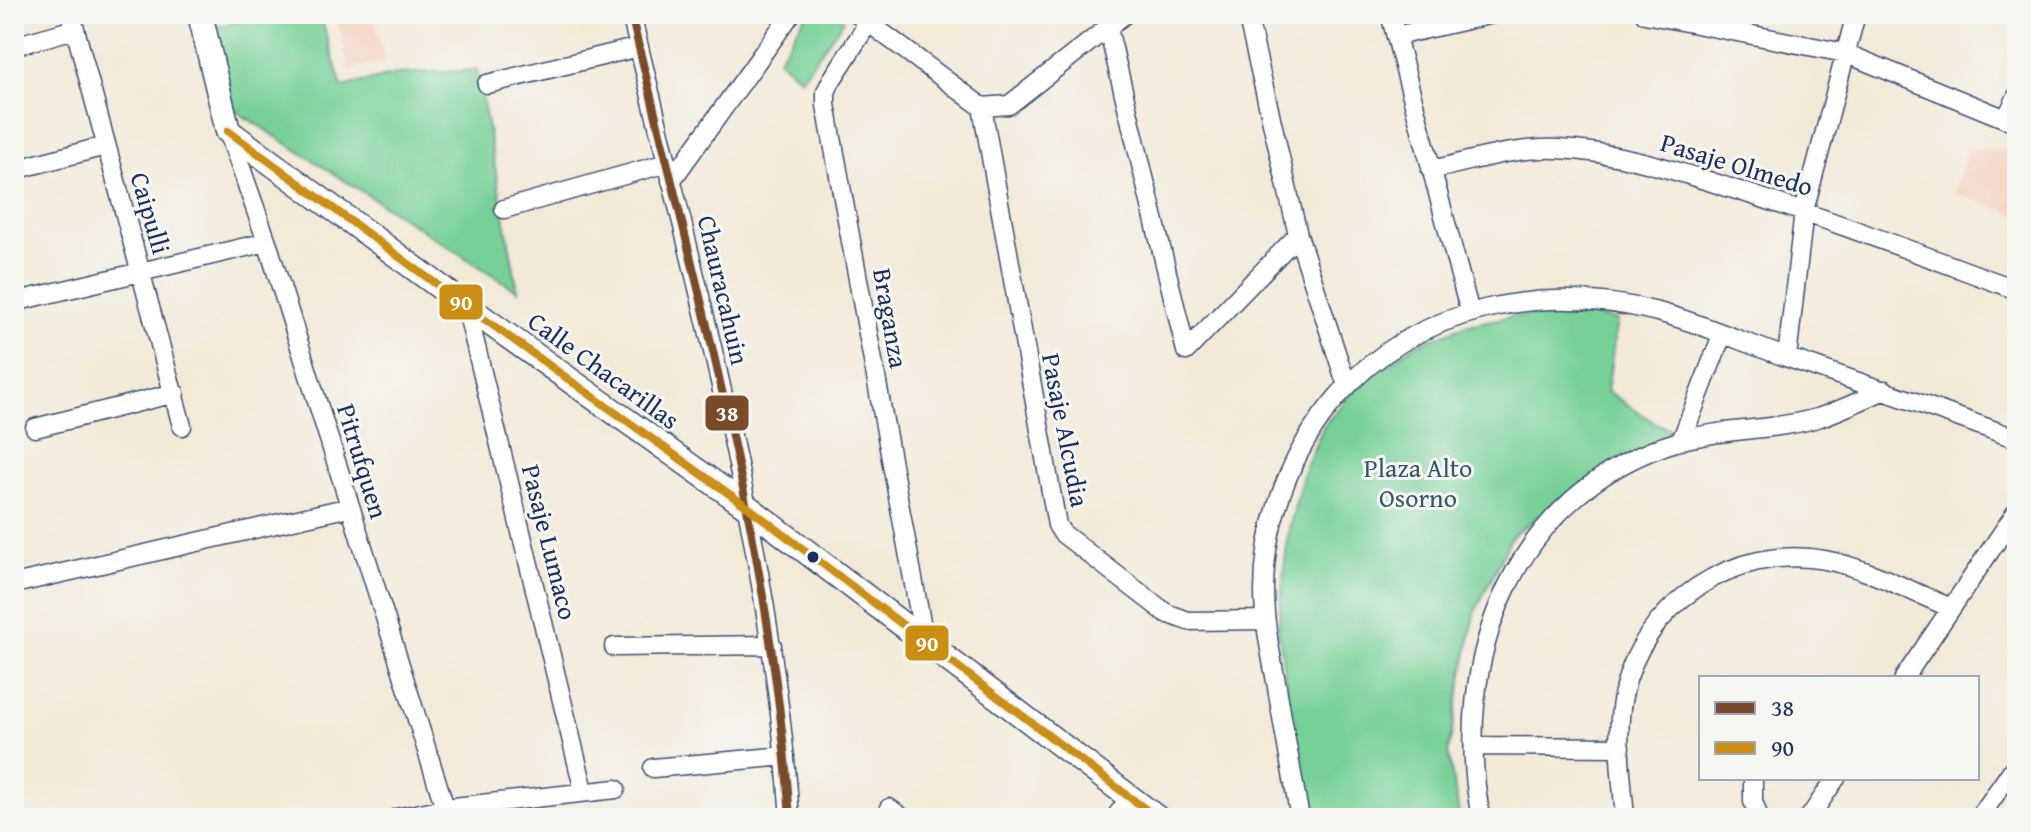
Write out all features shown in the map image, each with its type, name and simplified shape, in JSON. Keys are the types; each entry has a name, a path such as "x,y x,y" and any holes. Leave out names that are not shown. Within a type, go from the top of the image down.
{"street":[{"path":"201,14 228,131"},
{"name":"Chauracahuin","path":"631,14 749,508 772,645 790,818"},
{"path":"504,209 669,172 791,14"},
{"path":"866,17 982,107 1009,105 1125,14"},
{"path":"1247,14 1298,235 1347,386"},
{"path":"1390,14 1470,313"},
{"path":"1396,36 1493,14"},
{"path":"1645,14 1845,53 2006,119 2017,96"},
{"path":"1787,357 1804,211 1856,14"},
{"name":"Braganza","path":"866,17 826,92 826,105 925,644"},
{"path":"14,46 73,22"},
{"name":"Caipulli","path":"73,22 182,426"},
{"path":"1108,28 1186,351 1298,235"},
{"path":"487,84 639,47"},
{"name":"Pasaje Alcudia","path":"982,107 1057,525 1062,533 1166,613 1188,621 1265,620"},
{"name":"Pitrufquen","path":"228,131 267,242 445,808"},
{"name":"Calle Chacarillas","path":"228,131 749,508 1157,818"},
{"path":"14,170 105,146"},
{"name":"Pasaje Olmedo","path":"1431,170 1499,155 1556,148 1613,156 1669,169 1804,211 2017,290"},
{"path":"14,302 267,242"},
{"path":"1300,818 1265,620 1266,559 1279,500 1308,437 1347,386 1386,350 1409,336 1428,326 1470,313 1531,302 1594,301 1660,312 2017,439"},
{"name":"Pasaje Lumaco","path":"466,306 584,791"},
{"path":"1681,441 1722,335"},
{"path":"1481,818 1474,746 1476,686 1485,642 1500,599 1531,548 1562,512 1597,482 1624,465 1681,441 1817,418 1885,390"},
{"path":"35,428 175,393"},
{"path":"14,584 350,507"},
{"path":"1905,676 2017,511"},
{"path":"1625,818 1620,747 1623,695 1630,670 1641,647 1673,606 1692,589 1734,568 1779,558 1825,560 1848,566 1951,608"},
{"path":"614,647 772,645"},
{"path":"1474,746 1620,747"},
{"path":"653,768 785,756"},
{"path":"1979,818 2017,763"},
{"path":"1753,780 1753,801 1759,818"},
{"path":"1809,818 1835,780"},
{"path":"396,818 445,808 616,789"},
{"path":"1115,818 1130,798"}],"shaded area":[{"path":"336,14 374,14 385,61 349,70"},
{"path":"1967,149 2017,149 2017,215 1954,193"}],"green space":[{"path":"269,14 320,14 342,87 397,74 477,70 518,291 234,110 215,27"},
{"path":"807,14 837,14 844,20 801,79 778,59"},
{"name":"Plaza Alto Osorno","path":"1581,313 1617,321 1607,391 1655,423 1679,432 1563,499 1512,536 1475,612 1448,752 1460,818 1305,818 1278,629 1288,533 1304,471 1324,425 1357,387 1414,346 1464,326 1513,316"}],"transit line":[{"name":"38","path":"631,14 704,313 748,513 766,614 790,818"},
{"name":"90","path":"228,131 749,508 1157,818"}]}
